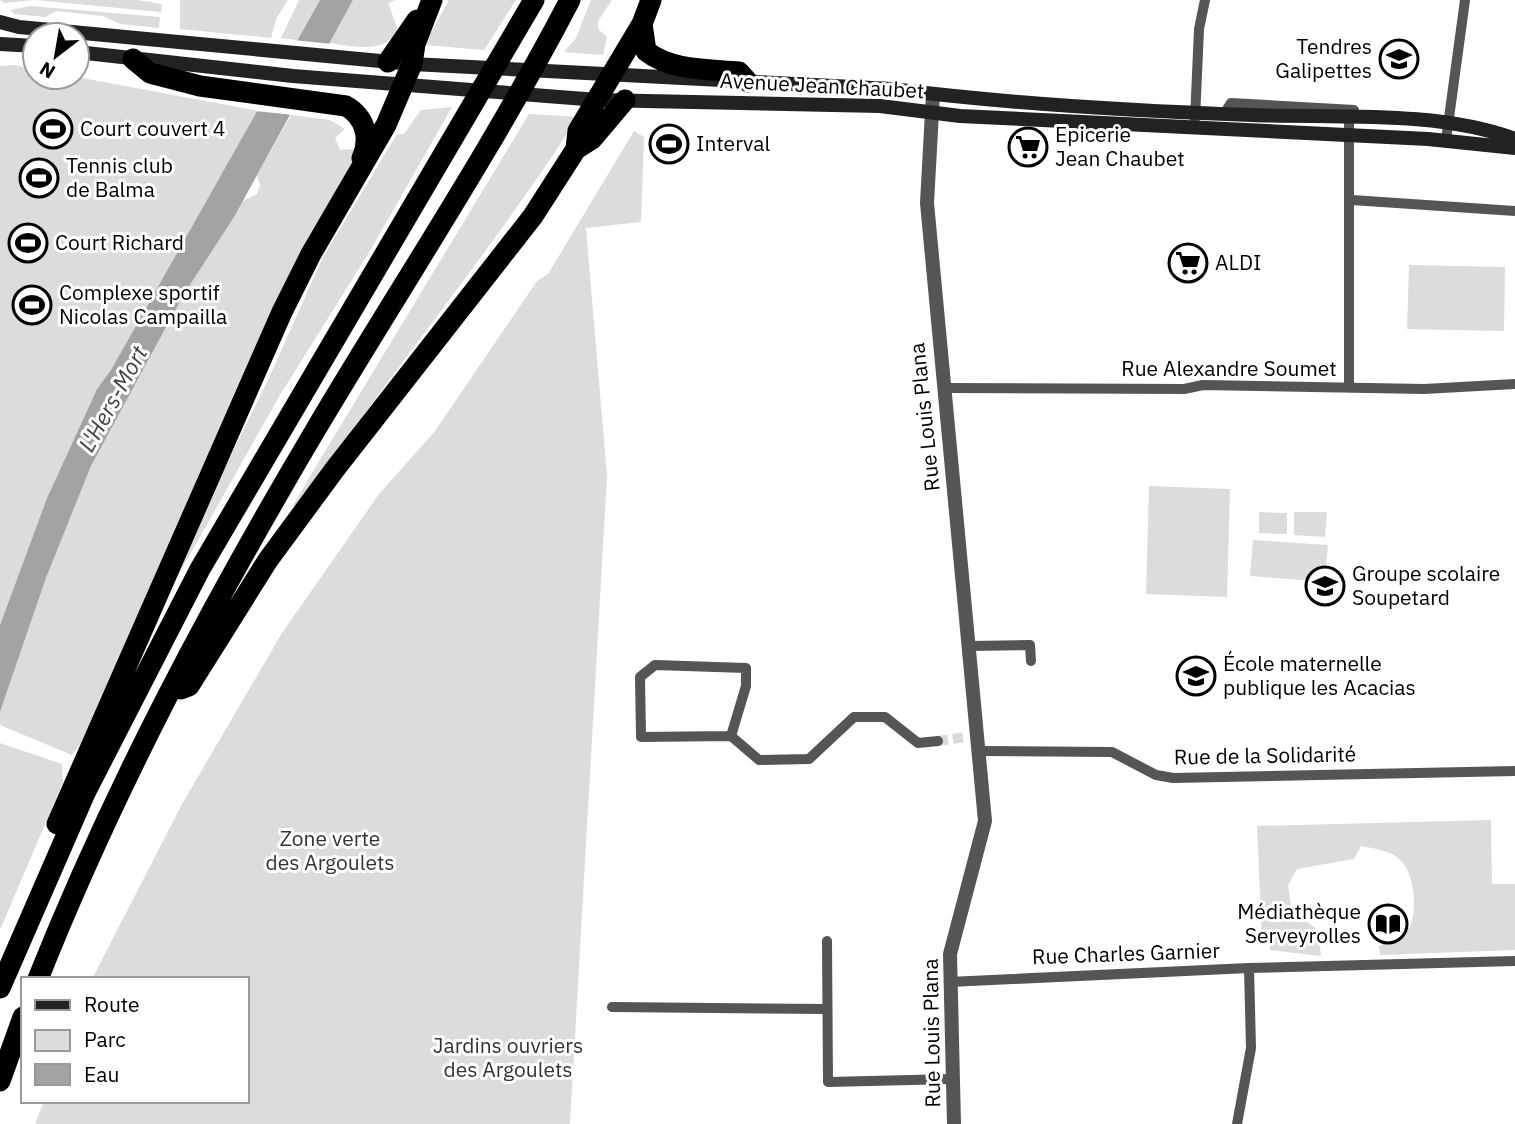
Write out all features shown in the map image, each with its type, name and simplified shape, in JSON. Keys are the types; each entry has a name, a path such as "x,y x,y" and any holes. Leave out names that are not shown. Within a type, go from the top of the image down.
{"highway":[{"path":"10,962 85,793 200,569 534,0"},
{"path":"39,977 89,859 169,694 236,567 316,429 510,111 569,0"},
{"path":"576,149 578,131 642,24 651,0"},
{"path":"388,62 411,26 429,6"},
{"path":"341,201 377,142 412,64 429,6"},
{"path":"642,24 646,51 654,58 674,64 739,72 748,82"},
{"path":"0,988 70,789 282,313 366,149 367,138 362,122 352,110 325,101 236,93 150,73 133,59"},
{"path":"169,694 189,686 222,629 291,528 517,237 576,149 592,139 625,100"},
{"path":"0,1081 21,1023"}],"main road":[{"name":"Avenue Jean Chaubet","path":"0,22 19,27 412,64 608,77 748,82 1224,114 1449,121 1515,139"},
{"path":"0,44 21,45"},
{"name":"Avenue Jean Chaubet","path":"91,54 336,80 598,100 880,106 933,112 1446,140 1515,148"}],"street":[{"path":"1195,127 1199,29 1205,0"},
{"path":"1446,140 1465,0"},
{"name":"Rue Louis Plana","path":"933,94 926,203 970,646 972,736 980,751 985,821 954,932 949,982 954,1124"},
{"name":"Avenue Jean Chaubet","path":"1224,114 1231,103 1406,113 1413,120"},
{"path":"1349,118 1352,200 1349,388"},
{"path":"1352,200 1515,211"},
{"name":"Rue Alexandre Soumet","path":"943,388 1184,389 1203,385 1489,388 1515,384"},
{"path":"970,646 1031,645 1031,661"},
{"path":"731,736 746,686 746,668 655,665 640,677 641,737 731,736 759,760 809,759 854,718 885,717 918,743 937,741"},
{"name":"Rue de la Solidarité","path":"980,751 1112,752 1156,775 1173,778 1515,771"},
{"path":"827,941 828,1082 953,1079"},
{"name":"Rue Charles Garnier","path":"949,982 1249,968 1515,961"},
{"path":"1237,1124 1251,1048 1249,968"},
{"path":"612,1007 827,1009"}],"green space":[{"path":"0,0 34,0 4,3"},
{"path":"34,0 138,0 162,4 161,12"},
{"path":"180,0 288,0 276,19 271,38 180,29"},
{"path":"299,0 320,0 297,40 281,38"},
{"path":"353,0 396,0 388,3 398,30 392,38 377,46 368,47 329,43"},
{"path":"449,0 516,0 484,50 424,45"},
{"path":"591,0 612,0 598,21 598,29 607,37 603,55 564,52 576,38"},
{"path":"30,6 160,17 159,28 120,24 103,16 57,11 45,17 14,14 11,10"},
{"path":"0,66 21,66 21,91 91,91 91,80 258,111 111,370 97,389 47,498 0,625"},
{"path":"452,107 370,251 280,395 175,581 170,579 268,380 322,259 397,134 404,134 421,110"},
{"path":"529,114 578,117 475,265 297,508 293,505"},
{"path":"291,115 330,120 345,129 335,138 340,150 353,149 352,162 271,314 81,743 72,755 0,725 0,712 46,578 91,466 184,294 243,201 257,194 260,185 257,175"},
{"name":"Zone verte des Argoulets","path":"634,131 644,137 641,222 586,228 607,476 570,1124 35,1124 43,1103 248,1103 248,977 93,977 182,804 282,633 379,494 435,431 537,281 548,274"},
{"path":"1409,265 1505,267 1504,331 1407,329"},
{"path":"1149,486 1230,489 1227,597 1146,594"},
{"path":"1259,512 1287,513 1287,534 1259,533"},
{"path":"1294,512 1327,512 1325,537 1294,535"},
{"path":"1253,540 1328,545 1325,582 1250,576"},
{"path":"0,743 62,764 63,782 0,930"},
{"path":"1491,820 1492,884 1515,884 1515,950 1380,955 1379,946 1402,936 1409,928 1414,909 1413,887 1406,868 1398,858 1361,846 1354,859 1297,869 1288,885 1292,912 1318,930 1321,956 1270,950 1270,941 1262,941 1257,826"}],"water":[{"name":"L'Hers-Mort","path":"320,0 353,0 234,217 184,294 91,466 46,578 0,712 0,625 47,498 97,389 111,370"}],"pier":[{"path":"293,40 333,44 294,115 255,111"}],"tunnel":[{"path":"938,741 966,737"}],"place":[{"name":"Tendres Galipettes","path":"1399,59"},
{"name":"Court couvert 4","path":"53,129"},
{"name":"Interval","path":"669,144"},
{"name":"Epicerie Jean Chaubet","path":"1028,147"},
{"name":"Tennis club de Balma","path":"39,178"},
{"name":"Court Richard","path":"28,243"},
{"name":"ALDI","path":"1188,263"},
{"name":"Complexe sportif Nicolas Campailla","path":"32,305"},
{"name":"Groupe scolaire Soupetard","path":"1325,586"},
{"name":"École maternelle publique les Acacias","path":"1196,676"},
{"name":"Médiathèque Serveyrolles","path":"1388,924"}],"park label":[{"name":"Jardins ouvriers des Argoulets","path":"508,1058"}]}
